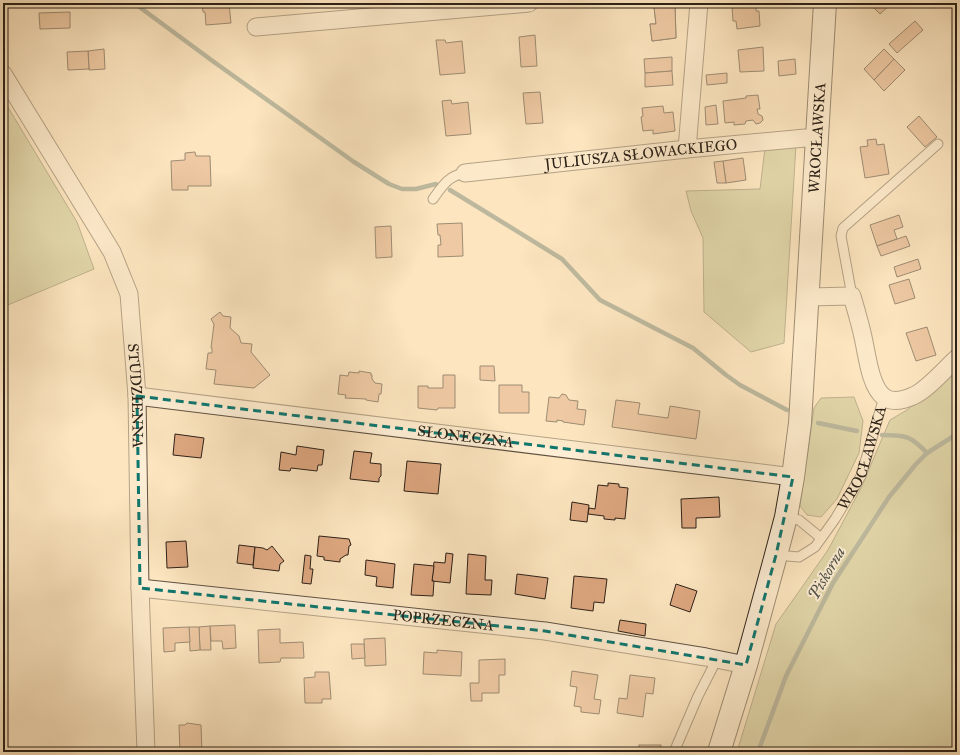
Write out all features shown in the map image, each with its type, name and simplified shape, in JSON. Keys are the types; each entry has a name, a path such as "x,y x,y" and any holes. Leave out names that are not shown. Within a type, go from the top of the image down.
{"main road":[{"name":"WROCŁAWSKA","path":"719,752 746,665 786,518 793,477 800,423 826,3"}],"street":[{"path":"256,27 500,4 529,3"},
{"path":"687,149 698,3"},
{"name":"STUDZIENNA","path":"3,74 112,252 129,294 137,396 140,588 146,752"},
{"name":"JULIUSZA SŁOWACKIEGO","path":"465,173 804,138 817,140"},
{"path":"808,297 852,296"},
{"name":"WROCŁAWSKA","path":"852,296 872,375 877,390 884,397"},
{"path":"884,397 892,401 914,396 932,382 957,358"},
{"name":"SŁONECZNA","path":"137,396 793,477"},
{"name":"POPRZECZNA","path":"140,588 545,631 746,665"}],"lane":[{"path":"852,296 841,236 843,228 938,144"},
{"path":"433,199 446,181 456,175 465,173"},
{"name":"WROCŁAWSKA","path":"776,555 799,557 815,547 835,519 861,476 884,397"},
{"path":"786,518 799,520 822,538"},
{"path":"674,752 698,696 717,659"}],"highlighted area":[{"path":"137,396 793,477 776,555 746,665 545,631 140,588"}],"green space":[{"path":"3,99 77,222 94,269 3,307"},
{"path":"796,145 784,343 751,352 704,312 703,238 691,211 686,191 760,189 765,148"},
{"path":"957,368 957,752 737,752 776,624 828,550 861,488 890,420 907,410"},
{"path":"854,397 863,421 859,453 837,499 821,517 807,515 800,506 814,408 821,398"}],"building":[{"path":"202,3 229,3 231,23 206,25 205,12 203,12"},
{"path":"741,3 756,3 756,11 759,11 760,26 737,29 736,21 733,21 732,6 741,6"},
{"path":"869,3 892,3 880,14"},
{"path":"675,5 676,38 652,41 650,24 656,24 654,7"},
{"path":"675,5 676,38 652,41 650,24 656,24 654,7"},
{"path":"70,12 70,28 40,29 39,13"},
{"path":"915,21 923,30 897,53 889,44"},
{"path":"535,35 537,66 521,67 519,37"},
{"path":"436,40 445,40 446,43 462,41 465,73 440,75"},
{"path":"763,47 764,71 740,72 738,50"},
{"path":"104,49 105,69 89,70 88,51"},
{"path":"884,49 894,59 874,80 864,69"},
{"path":"88,51 89,69 68,70 67,52"},
{"path":"672,57 672,71 645,73 644,59"},
{"path":"795,59 796,74 779,76 778,61"},
{"path":"894,59 905,70 884,91 874,80"},
{"path":"672,71 673,85 645,87 645,73"},
{"path":"727,73 727,83 707,85 706,75"},
{"path":"540,92 543,123 526,124 523,93"},
{"path":"758,95 760,109 757,109 758,114 762,116 763,120 760,123 756,124 753,120 746,121 745,124 734,125 734,122 725,123 723,101"},
{"path":"451,100 452,104 468,102 471,134 446,136 442,101"},
{"path":"716,105 718,124 706,125 705,107"},
{"path":"663,106 664,113 673,112 675,131 653,134 653,130 643,131 641,117 643,116 642,108"},
{"path":"919,116 937,137 925,147 907,127"},
{"path":"876,139 877,145 884,144 889,174 865,178 860,147 868,146 867,140"},
{"path":"195,152 196,156 210,156 211,186 188,186 188,190 172,190 171,161 185,160 185,153"},
{"path":"743,158 746,180 726,183 723,161"},
{"path":"723,161 726,183 717,183 714,162"},
{"path":"899,215 903,227 894,230 897,239 877,246 870,225"},
{"path":"462,223 463,256 438,257 438,245 441,245 437,224"},
{"path":"391,226 392,257 376,258 375,227"},
{"path":"906,236 910,246 881,256 877,246"},
{"path":"918,259 921,269 897,277 894,267"},
{"path":"909,279 915,298 895,304 889,285"},
{"path":"220,312 223,316 231,317 230,328 239,336 241,343 252,344 251,352 270,375 254,388 214,384 216,370 206,369 208,353 212,353 211,348 214,324 211,319"},
{"path":"927,327 936,355 916,361 906,333"},
{"path":"480,366 494,366 495,381 480,380"},
{"path":"359,371 371,373 372,379 375,383 382,384 378,402 366,399 345,398 346,395 338,394 340,375 348,376 349,372 359,373"},
{"path":"443,375 455,375 455,408 438,408 437,410 418,408 418,386 443,388"},
{"path":"499,385 522,385 522,392 529,392 529,413 499,413"},
{"path":"562,394 566,395 569,400 578,401 577,409 586,410 584,425 557,420 557,422 546,421 549,397 559,398"},
{"path":"616,400 640,403 638,414 668,418 670,406 700,411 696,439 612,427"},
{"path":"175,434 204,438 201,458 173,455"},
{"path":"297,446 324,450 322,465 318,465 317,471 291,468 290,471 279,470 281,452 296,455"},
{"path":"354,451 372,453 370,463 381,464 381,476 379,478 379,482 350,479"},
{"path":"407,461 441,464 438,494 404,491"},
{"path":"608,483 619,484 619,487 628,488 625,519 604,519 604,516 588,514 589,508 595,509 598,485 608,486"},
{"path":"719,497 720,517 696,518 696,528 682,528 681,499"},
{"path":"572,502 589,505 587,522 570,520"},
{"path":"319,536 349,539 351,545 349,546 348,555 340,559 340,562 324,560 324,557 317,556"},
{"path":"186,541 188,567 167,568 166,542"},
{"path":"239,545 255,547 253,565 237,563"},
{"path":"272,546 284,561 280,564 279,571 253,568 255,547 267,550"},
{"path":"446,553 453,554 450,583 432,581 434,562 445,563"},
{"path":"468,554 486,556 485,580 492,580 491,595 466,594"},
{"path":"305,555 311,556 310,569 313,569 311,584 302,583"},
{"path":"366,560 395,564 393,588 376,586 377,577 365,575"},
{"path":"414,564 434,566 432,581 434,581 433,596 411,595"},
{"path":"517,574 548,578 545,599 515,594"},
{"path":"574,576 607,579 604,603 594,602 593,611 571,608"},
{"path":"676,584 697,591 690,612 670,605"},
{"path":"620,620 646,624 645,636 618,631"},
{"path":"235,625 236,648 223,649 222,641 211,641 210,626"},
{"path":"210,626 211,650 200,650 199,627"},
{"path":"189,627 199,627 200,650 190,651"},
{"path":"189,627 190,642 175,643 175,651 164,652 163,628"},
{"path":"280,629 280,643 303,642 304,658 281,658 280,662 259,663 258,630"},
{"path":"385,638 386,665 365,666 364,639"},
{"path":"351,644 364,644 365,658 352,659"},
{"path":"437,650 462,652 461,676 423,674 424,652 437,653"},
{"path":"505,659 505,675 499,675 499,693 482,693 482,701 471,701 470,683 479,683 479,660"},
{"path":"572,671 598,675 594,699 601,700 599,714 581,712 581,707 574,706 577,687 570,686"},
{"path":"315,672 329,672 331,699 322,699 322,703 305,703 304,678 315,677"},
{"path":"630,675 655,678 653,694 646,693 643,717 617,713 619,698 627,699"},
{"path":"187,723 201,725 202,752 180,752 179,725 185,725"},
{"path":"639,745 661,745 661,752 639,752"}],"waterway":[{"path":"134,3 354,162 389,184 402,189 416,189 436,184"},
{"path":"450,190 562,259 600,300 693,348 740,385 787,410"},
{"path":"818,423 857,431"},
{"name":"Piskorna","path":"758,752 786,676 833,583 889,497 916,464 927,453 957,434"},
{"path":"882,435 903,436 917,443 927,453"}]}
